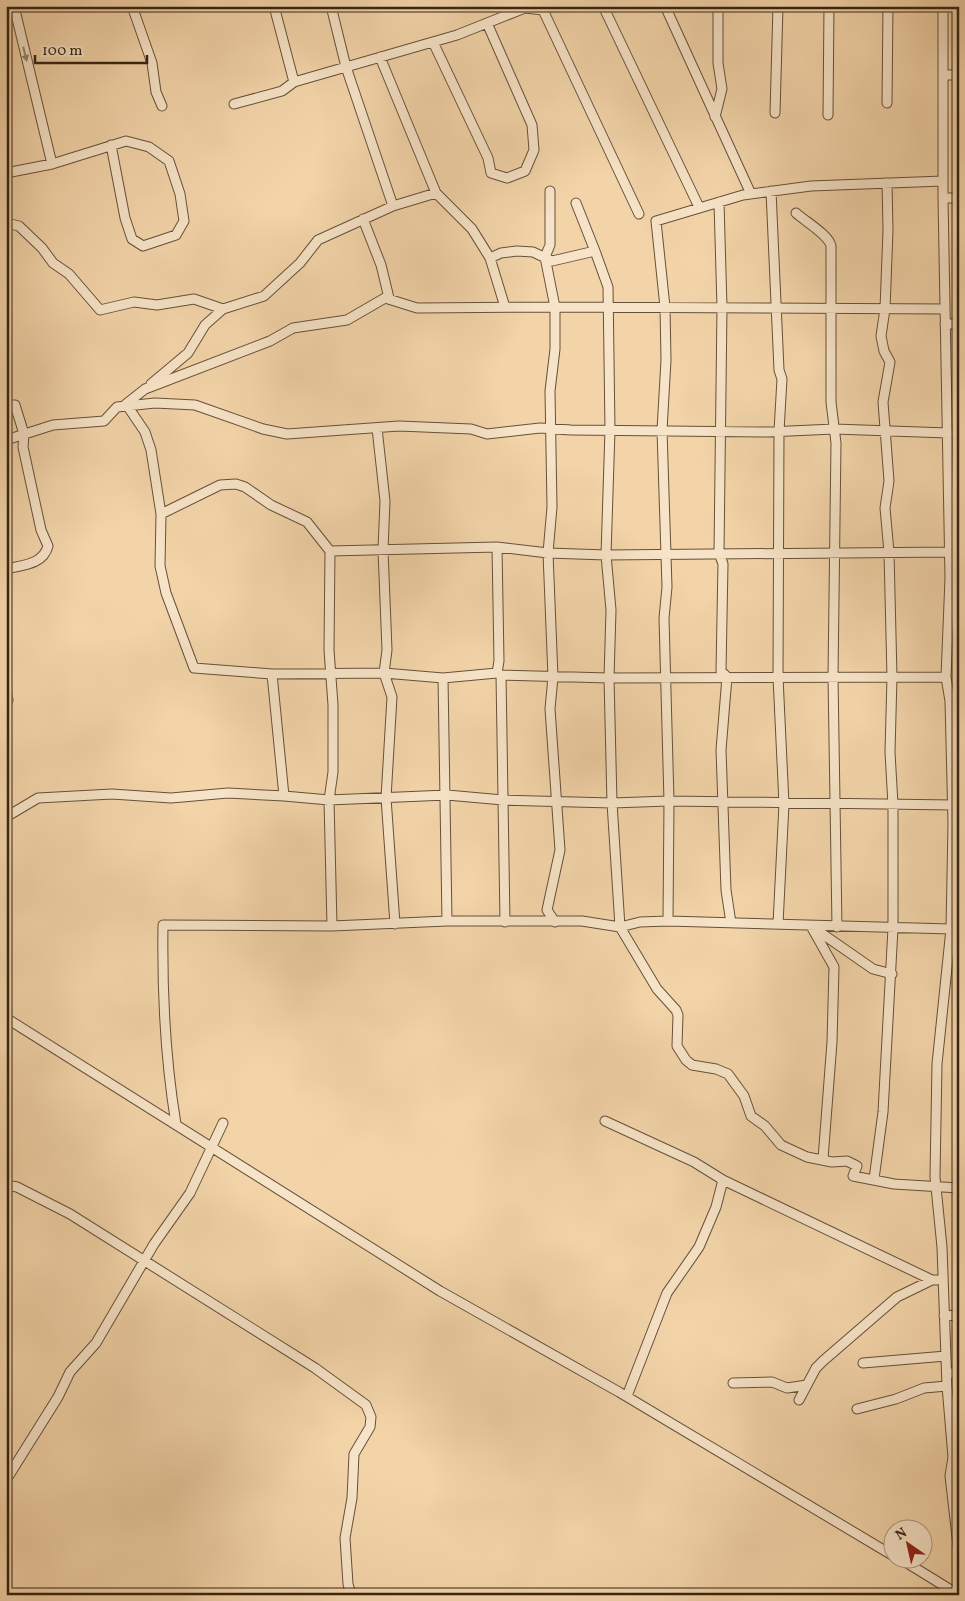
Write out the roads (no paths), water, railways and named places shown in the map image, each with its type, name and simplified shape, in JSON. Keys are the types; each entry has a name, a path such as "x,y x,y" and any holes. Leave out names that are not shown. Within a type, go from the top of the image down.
{"street":[{"path":"14,6 52,164"},
{"path":"132,6 152,63 156,92 162,106"},
{"path":"274,6 294,82"},
{"path":"331,6 346,67 393,206"},
{"path":"234,104 282,91 294,82 433,42 525,7 543,10 554,6"},
{"path":"603,6 699,207"},
{"path":"665,6 751,194"},
{"path":"715,117 722,89 718,63 718,6"},
{"path":"776,113 778,6"},
{"path":"828,115 829,6"},
{"path":"886,104 888,6"},
{"path":"943,6 945,324 950,552 955,578 946,677 954,701 953,805 956,823 955,931 937,1064 936,1188 942,1247 947,1386 954,1408 956,1457 950,1476 957,1513 959,1554"},
{"path":"543,10 640,214"},
{"path":"433,42 488,158 491,173 507,178 525,171 534,150 532,125 487,23"},
{"path":"380,57 436,193 472,229 490,258 505,307"},
{"path":"943,75 959,75"},
{"path":"6,173 52,164 111,145 126,142 149,147 169,161 180,194 184,221 176,235 143,246 132,239 125,218 111,145"},
{"path":"668,921 669,801 664,618 666,554 662,430 666,360 664,307 656,221 699,207 751,194 811,186 943,181"},
{"path":"874,1179 882,1112 892,974 893,928 893,804 890,752 892,677 889,552 885,508 888,481 883,402 890,362 884,351 881,336 885,309 888,230 887,183"},
{"path":"550,191 550,245 545,257 555,307 555,349 550,391 552,508 548,553 553,677 550,710 560,850 547,910 555,922"},
{"path":"771,192 775,308 779,370 782,379 779,431 777,555 778,677 784,804 778,924"},
{"path":"6,440 53,426 104,421 113,410 126,404 188,353 205,325 223,309 264,296 300,263 318,240 393,206 436,193"},
{"path":"943,198 959,198"},
{"path":"719,202 722,307 719,553 722,564 721,671 727,677 721,750 726,890 731,922"},
{"path":"576,204 608,287 610,430 606,555 611,610 609,678 612,803 620,927 657,989 676,1010 678,1015 677,1046 686,1060 692,1065 716,1069 728,1074 744,1096 752,1116 765,1126 781,1145 803,1155 832,1162 847,1161 857,1166 853,1176 894,1184 959,1188"},
{"path":"796,214 830,240 832,294 830,310 831,402 836,443 833,677 837,804 837,927"},
{"path":"363,219 381,265 389,298"},
{"path":"6,223 19,226 42,248 53,262 69,274 100,310 134,302 157,305 194,299 223,309"},
{"path":"490,258 501,253 517,251 532,252 552,261 595,251"},
{"path":"145,389 270,341 294,328 347,320 359,315 381,300 389,298 416,308 722,307 830,310 945,309"},
{"path":"945,324 959,324"},
{"path":"126,404 196,405 263,429 287,434 399,426 471,429 487,434 540,428 721,431 834,429 948,433"},
{"path":"126,404 145,432 151,450 161,514 159,549 162,575 166,593 194,668 272,674 384,673 443,678 499,674 609,678 666,676 946,677"},
{"path":"6,406 15,405 24,434 23,447 41,530 48,546 42,557 30,564 6,569"},
{"path":"377,428 385,502 383,550 386,650 384,673 392,697 386,798 395,924"},
{"path":"948,449 959,449"},
{"path":"161,514 220,485 236,484 263,498 271,505 307,522 330,551 333,772 329,800 332,926"},
{"path":"330,551 497,547 548,553 606,555 950,552"},
{"path":"497,547 505,922"},
{"path":"272,674 284,796"},
{"path":"443,678 447,796 447,921"},
{"path":"6,690 8,700 6,701"},
{"path":"6,817 38,798 112,794 171,798 228,793 329,800 447,796 503,800 612,803 669,801 953,805"},
{"path":"176,1124 168,1073 162,979 163,925 332,926 447,921 593,922 620,927 640,922 668,921 955,931"},
{"path":"810,926 834,967 832,1042 823,1159"},
{"path":"810,926 873,968 892,974"},
{"path":"6,1018 440,1290 627,1396 882,1549"},
{"path":"605,1122 694,1162 723,1180 932,1280 942,1281"},
{"path":"6,1480 58,1397 70,1372 96,1343 143,1261 190,1193 223,1123"},
{"path":"627,1396 667,1293 676,1278 681,1276 686,1262 699,1246 716,1207 723,1180"},
{"path":"6,1185 17,1187 70,1214 315,1368 366,1405 371,1417 370,1427 354,1454 352,1498 345,1538 348,1584 351,1595"},
{"path":"799,1400 816,1368 823,1361 897,1297 932,1280"},
{"path":"944,1316 959,1315"},
{"path":"863,1363 946,1356"},
{"path":"947,1374 959,1372"},
{"path":"733,1383 772,1382 787,1388 807,1385"},
{"path":"857,1408 896,1399 924,1388 947,1386"},
{"path":"915,1568 958,1595"}]}
